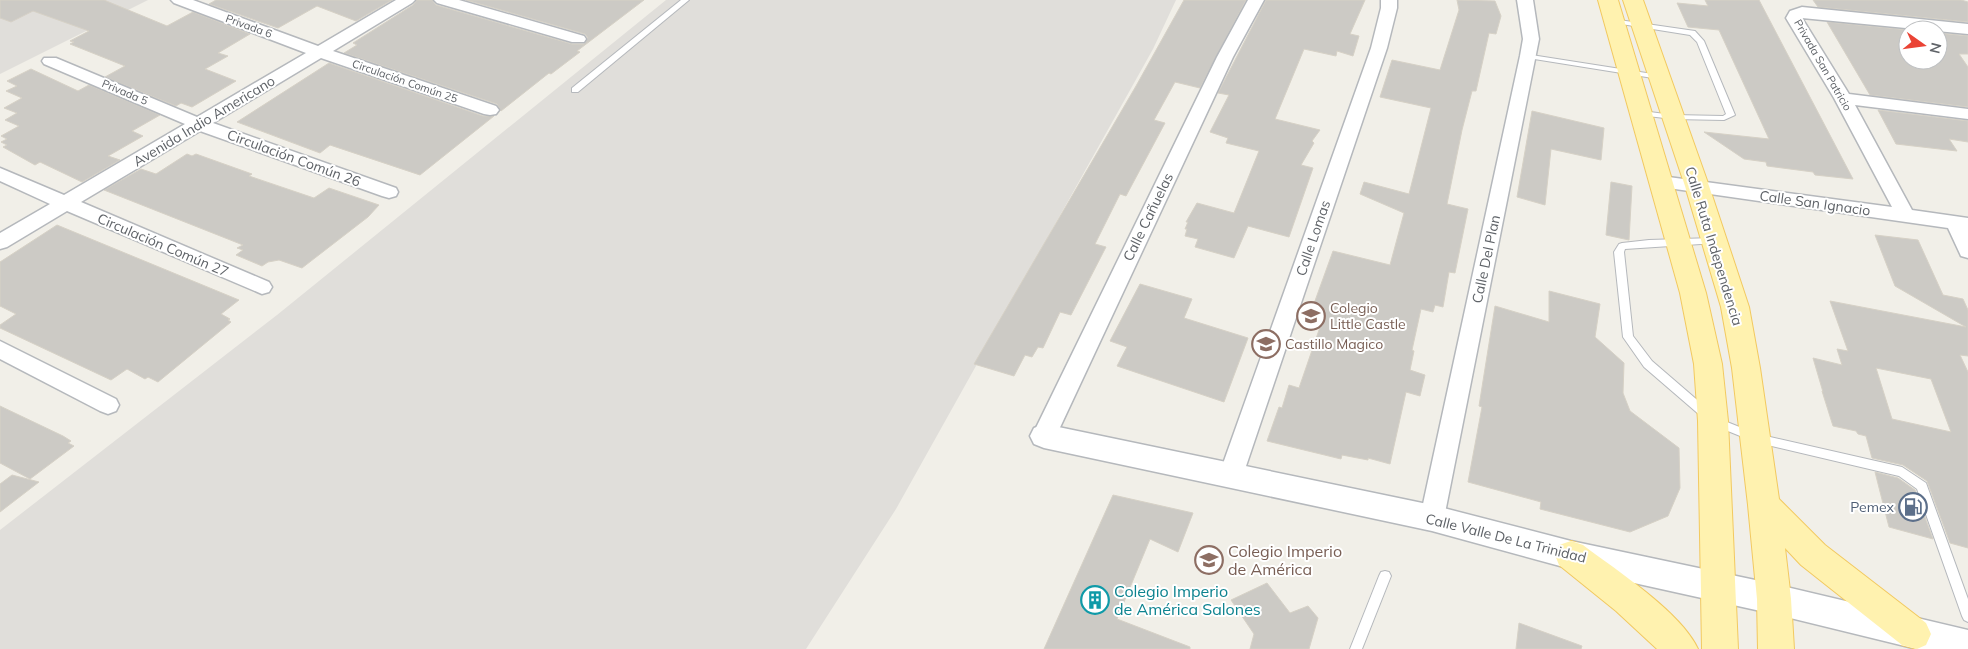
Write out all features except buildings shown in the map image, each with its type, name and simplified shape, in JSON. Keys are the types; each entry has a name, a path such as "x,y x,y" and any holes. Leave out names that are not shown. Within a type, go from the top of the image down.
{"main road":[{"path":"1611,10 1693,293 1708,364 1713,420 1720,649"},
{"name":"Calle Ruta Independencia","path":"1637,12 1697,186 1735,307 1746,368 1764,505 1774,599 1776,649"},
{"path":"1764,505 1813,555 1914,634"},
{"path":"1572,555 1635,604 1660,626 1680,649"}],"street":[{"name":"Privada 6","path":"179,0 319,52"},
{"name":"Avenida Indio Americano","path":"0,242 407,0"},
{"path":"442,0 578,39"},
{"name":"Calle Cañuelas","path":"1044,436 1225,57 1256,0"},
{"name":"Calle Lomas","path":"1231,475 1379,48 1390,8 1390,0"},
{"name":"Calle Del Plan","path":"1432,518 1528,56 1531,39 1525,0"},
{"name":"Privada San Patricio","path":"1906,216 1843,98 1794,18 1795,14 1802,12 1968,29"},
{"name":"Circulación Común 25","path":"319,52 490,110"},
{"name":"Privada 5","path":"50,61 199,124"},
{"path":"1843,98 1968,114"},
{"name":"Circulación Común 26","path":"199,124 389,192"},
{"name":"Circulación Común 27","path":"0,174 65,204 262,287"},
{"name":"Calle San Ignacio","path":"1661,182 1961,223"},
{"path":"1961,223 1968,251"},
{"path":"0,349 108,405"},
{"name":"Calle Valle De La Trinidad","path":"1044,436 1432,518 1572,555 1774,599 1968,646"}],"lane":[{"path":"575,90 684,0"},
{"path":"1611,10 1637,12 1692,33 1700,41 1731,115 1724,118 1673,118 1642,113"},
{"path":"1528,56 1630,74 1660,77"},
{"path":"1714,240 1622,246 1619,252 1628,337 1648,364 1713,420 1755,438 1902,472 1922,486 1968,616"},
{"path":"1356,649 1384,576"}],"shaded area":[{"path":"0,0 148,0 0,74"},
{"path":"666,0 1176,0 1153,49 896,509 806,649 0,649 0,530 277,315"}],"place":[{"name":"Colegio Little Castle","path":"1311,316"},
{"name":"Castillo Magico","path":"1266,344"},
{"name":"Pemex","path":"1913,507"},
{"name":"Colegio Imperio de América","path":"1209,560"},
{"name":"Colegio Imperio de América Salones","path":"1095,600"}]}
